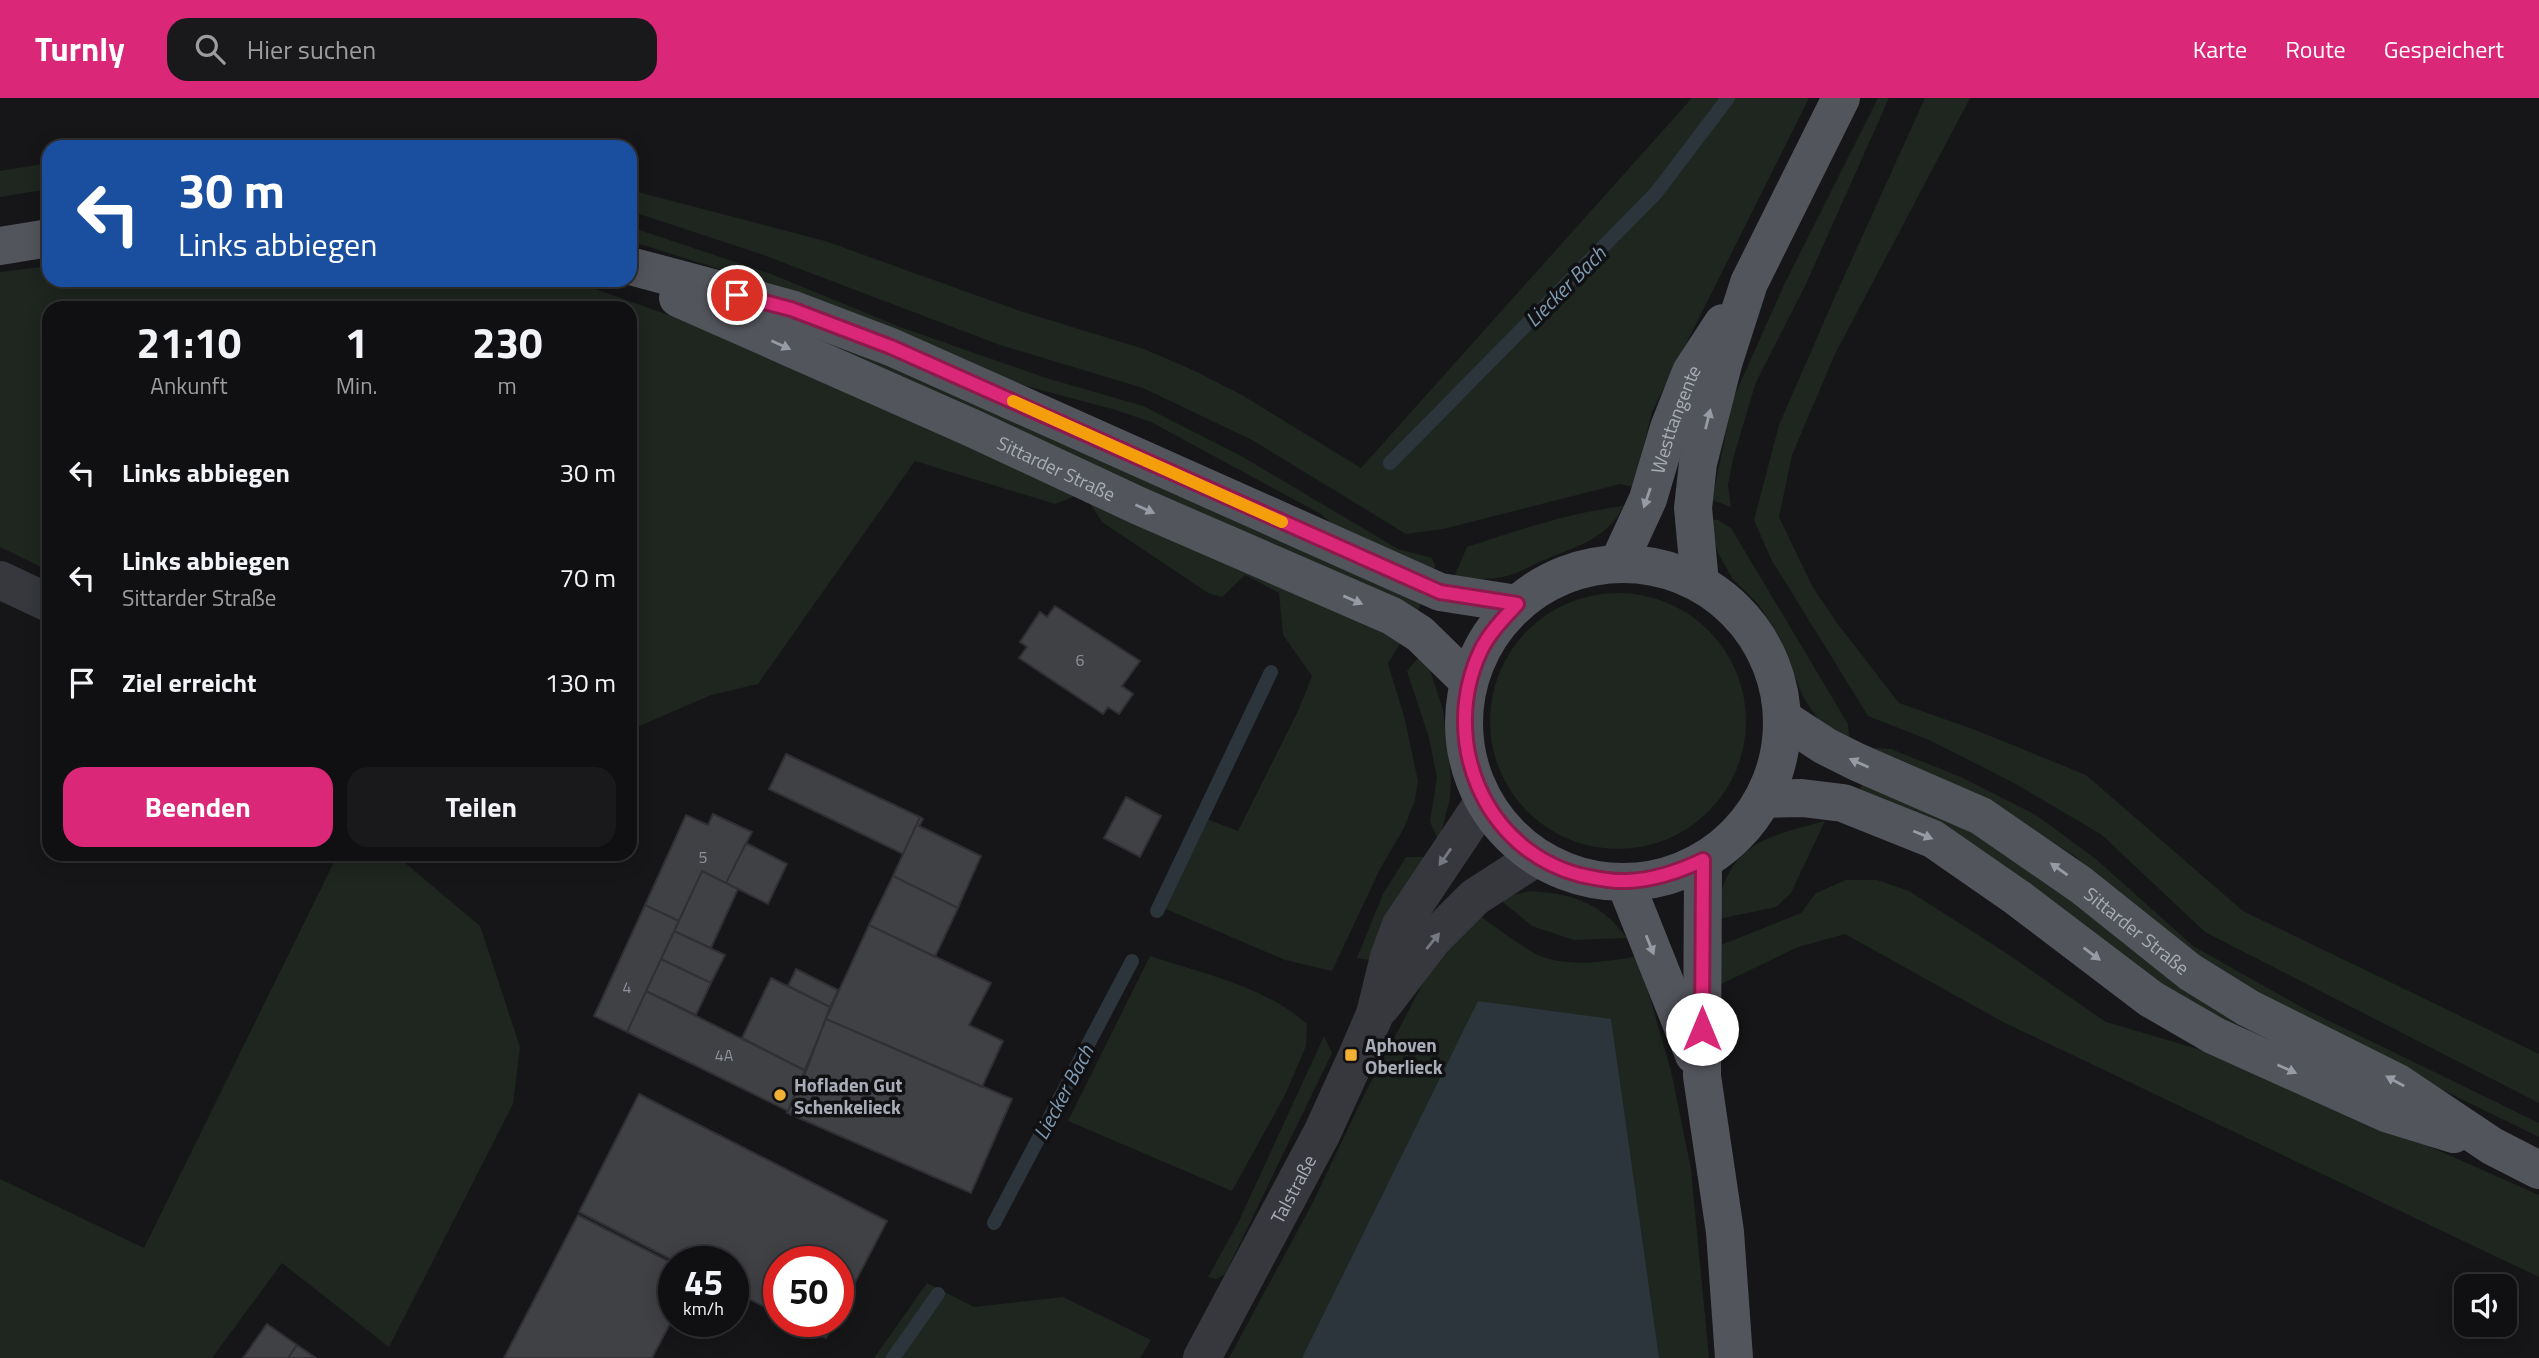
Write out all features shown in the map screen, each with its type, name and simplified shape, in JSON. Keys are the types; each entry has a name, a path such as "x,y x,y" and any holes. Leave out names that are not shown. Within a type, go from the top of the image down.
{"main road":[{"name":"Westtangente","path":"1618,564 1648,499 1669,428 1691,372 1749,283 1840,98"},
{"path":"0,246 42,240"},
{"path":"637,268 804,314 891,347 1440,592 1517,604"},
{"name":"Sittarder Straße","path":"637,278 1139,506 1392,617 1420,634 1469,682"},
{"name":"Westtangente","path":"1700,583 1693,508 1698,463 1723,364 1749,283"},
{"path":"1618,564 1648,566 1674,572 1700,583 1727,604 1751,629 1769,660 1779,694 1782,718 1779,751 1763,799 1728,842 1703,860 1657,878 1625,882 1566,871 1537,857 1502,826 1484,801 1471,772 1466,752 1464,711 1469,682 1482,649 1495,628 1517,604 1535,590 1562,576 1591,567 1618,564"},
{"name":"Sittarder Straße","path":"1782,718 1825,746 1857,762 1982,816 2081,885 2190,972 2248,1007 2398,1083 2492,1146 2539,1170"},
{"name":"Sittarder Straße","path":"1763,799 1802,798 1843,803 1933,839 2018,898 2151,999 2215,1036 2386,1113 2492,1146"},
{"path":"1703,860 1702,1076 1725,1232 1734,1358"},
{"path":"1625,882 1702,1076"}],"street":[{"path":"0,580 42,600"},
{"name":"Talstraße","path":"1202,1358 1321,1133 1376,1014 1389,957 1401,925 1484,801"},
{"name":"Talstraße","path":"1376,1014 1433,939 1475,897 1537,857"}],"shaded area":[{"path":"1692,98 1809,98 1652,412 1634,487 1620,484 1443,529 1406,534 1252,440 1143,388 1000,345 758,253 637,213 637,192 825,241 1020,311 1144,349 1242,395 1361,468"},
{"path":"1878,98 1889,98 1806,284 1756,382 1733,459 1728,485 1731,507 1712,500 1733,399 1784,285"},
{"path":"1925,98 1970,98 1835,354 1792,455 1779,517 1812,586 1899,703 1978,731 2086,775 2243,911 2539,1054 2539,1103 2205,932 2102,835 2016,784 1929,740 1868,716 1771,559 1754,520 1779,425"},
{"path":"369,139 380,140 266,140"},
{"path":"42,164 42,190 0,197 0,171"},
{"path":"637,229 771,274 900,327 1046,378 1143,406 1243,457 1398,549 1432,558 1435,565 1433,575 1345,535 1321,514 1151,422 978,370 742,276 637,243"},
{"path":"42,267 42,287 590,287 629,301 42,301 42,568 0,547 0,272"},
{"path":"637,304 904,410 1286,582 1403,638 1388,664 1404,716 1418,781 1415,800 1404,828 1380,869 1332,971 1285,960 1159,906 1204,818 1238,831 1299,709 1312,676 1283,635 1279,593 1245,575 1222,597 1208,593 1102,522 1083,493 1055,504 915,461 758,684 711,695 637,727"},
{"path":"829,332 1423,599 1416,615 822,345"},
{"path":"1623,506 1609,527 1600,534 1519,572 1491,579 1454,577 1467,547 1563,518"},
{"path":"1709,519 1718,520 1731,528 1848,724 1850,745 1822,725 1803,697 1780,638 1759,605 1732,578 1717,551"},
{"path":"1618,593 1655,598 1678,608 1709,630 1731,661 1741,684 1746,721 1741,758 1731,781 1709,812 1678,834 1655,844 1618,849 1581,844 1558,834 1527,812 1505,781 1495,758 1490,721 1495,684 1505,661 1527,630 1558,608 1581,598"},
{"path":"1419,657 1430,670 1443,710 1451,779 1450,798 1439,841 1430,822 1437,777 1429,738 1407,671"},
{"path":"1875,748 1891,749 1961,777 2036,815 2096,859 2193,946 2305,1009 2539,1123 2539,1137 2262,1002 2187,955 2076,857 1992,804 1872,753"},
{"path":"1864,780 1944,813 2342,1070 2202,1016 1859,791"},
{"path":"1825,821 1791,893 1776,907 1714,920 1728,875 1737,860 1749,849 1764,840"},
{"path":"1406,857 1422,857 1427,860 1369,960 1357,958 1383,894"},
{"path":"335,861 404,862 480,926 520,1047 513,1104 389,1347 282,1263 212,1358 0,1358 0,1179 144,1248"},
{"path":"1846,880 1877,880 1909,891 2106,1022 2232,1059 2539,1195 2539,1277 2003,1022 1845,934 1798,947 1721,984 1716,947 1801,913 1816,893"},
{"path":"1530,891 1585,902 1607,916 1627,938 1574,940 1532,926 1498,898"},
{"path":"1477,914 1521,945 1547,958 1586,962 1638,956 1671,1071 1691,1169 1709,1358 1229,1358 1312,1204 1366,1091 1436,959"},
{"path":"1150,956 1233,982 1272,1000 1307,1024 1306,1046 1285,1095 1232,1191 1068,1121"},
{"path":"1478,1001 1611,1019 1659,1358 1302,1358"},
{"path":"1324,1036 1332,1053 1225,1274 1216,1279 1208,1277 1238,1223"},
{"path":"927,1283 974,1307 1063,1297 1151,1340 1140,1358 874,1358"}],"building":[{"path":"1055,606 1140,661 1122,686 1133,694 1119,714 1108,707 1103,714 1019,658 1027,647 1020,642 1040,612 1047,617"},
{"path":"786,754 920,817 903,854 769,789"},
{"path":"1126,797 1161,816 1140,857 1104,838"},
{"path":"713,814 752,832 726,883 702,871 679,921 645,905 686,815 708,825"},
{"path":"920,817 923,819 919,826 981,856 958,908 893,876"},
{"path":"746,843 787,864 768,904 726,883"},
{"path":"702,871 738,889 711,948 674,931"},
{"path":"893,876 958,908 935,957 869,925"},
{"path":"645,905 679,921 627,1032 594,1016"},
{"path":"869,925 991,983 969,1025 1003,1041 982,1087 826,1019"},
{"path":"674,931 725,955 711,983 661,959"},
{"path":"661,959 711,983 696,1015 646,991"},
{"path":"796,969 838,990 830,1007 788,986"},
{"path":"771,978 830,1007 806,1071 742,1038"},
{"path":"646,991 806,1071 788,1111 627,1032"},
{"path":"826,1019 1012,1099 971,1193 787,1113"},
{"path":"639,1094 887,1221 854,1284 854,1246 763,1246 763,1306 749,1299 749,1246 658,1246 658,1253 579,1212"},
{"path":"578,1215 658,1256 658,1337 663,1337 652,1358 504,1358"},
{"path":"267,1324 297,1345 288,1358 243,1358"},
{"path":"297,1345 316,1358 288,1358"}],"waterway":[{"name":"Liecker Bach","path":"1390,463 1656,193 1728,98"},
{"name":"Liecker Bach","path":"1157,911 1271,672"},
{"name":"Liecker Bach","path":"994,1223 1132,961"},
{"name":"Liecker Bach","path":"893,1358 938,1294"}],"slow traffic":[{"path":"1013,401 1282,522"}],"place":[{"name":"Aphoven Oberlieck","path":"1351,1055"},
{"name":"Hofladen Gut Schenkelieck","path":"780,1095"}],"route":[{"path":"737,295 791,309 891,347 1440,592 1517,604 1495,628 1482,649 1466,692 1464,732 1471,772 1484,801 1502,826 1537,857 1566,871 1625,882 1657,878 1703,860 1702,1029"}]}
